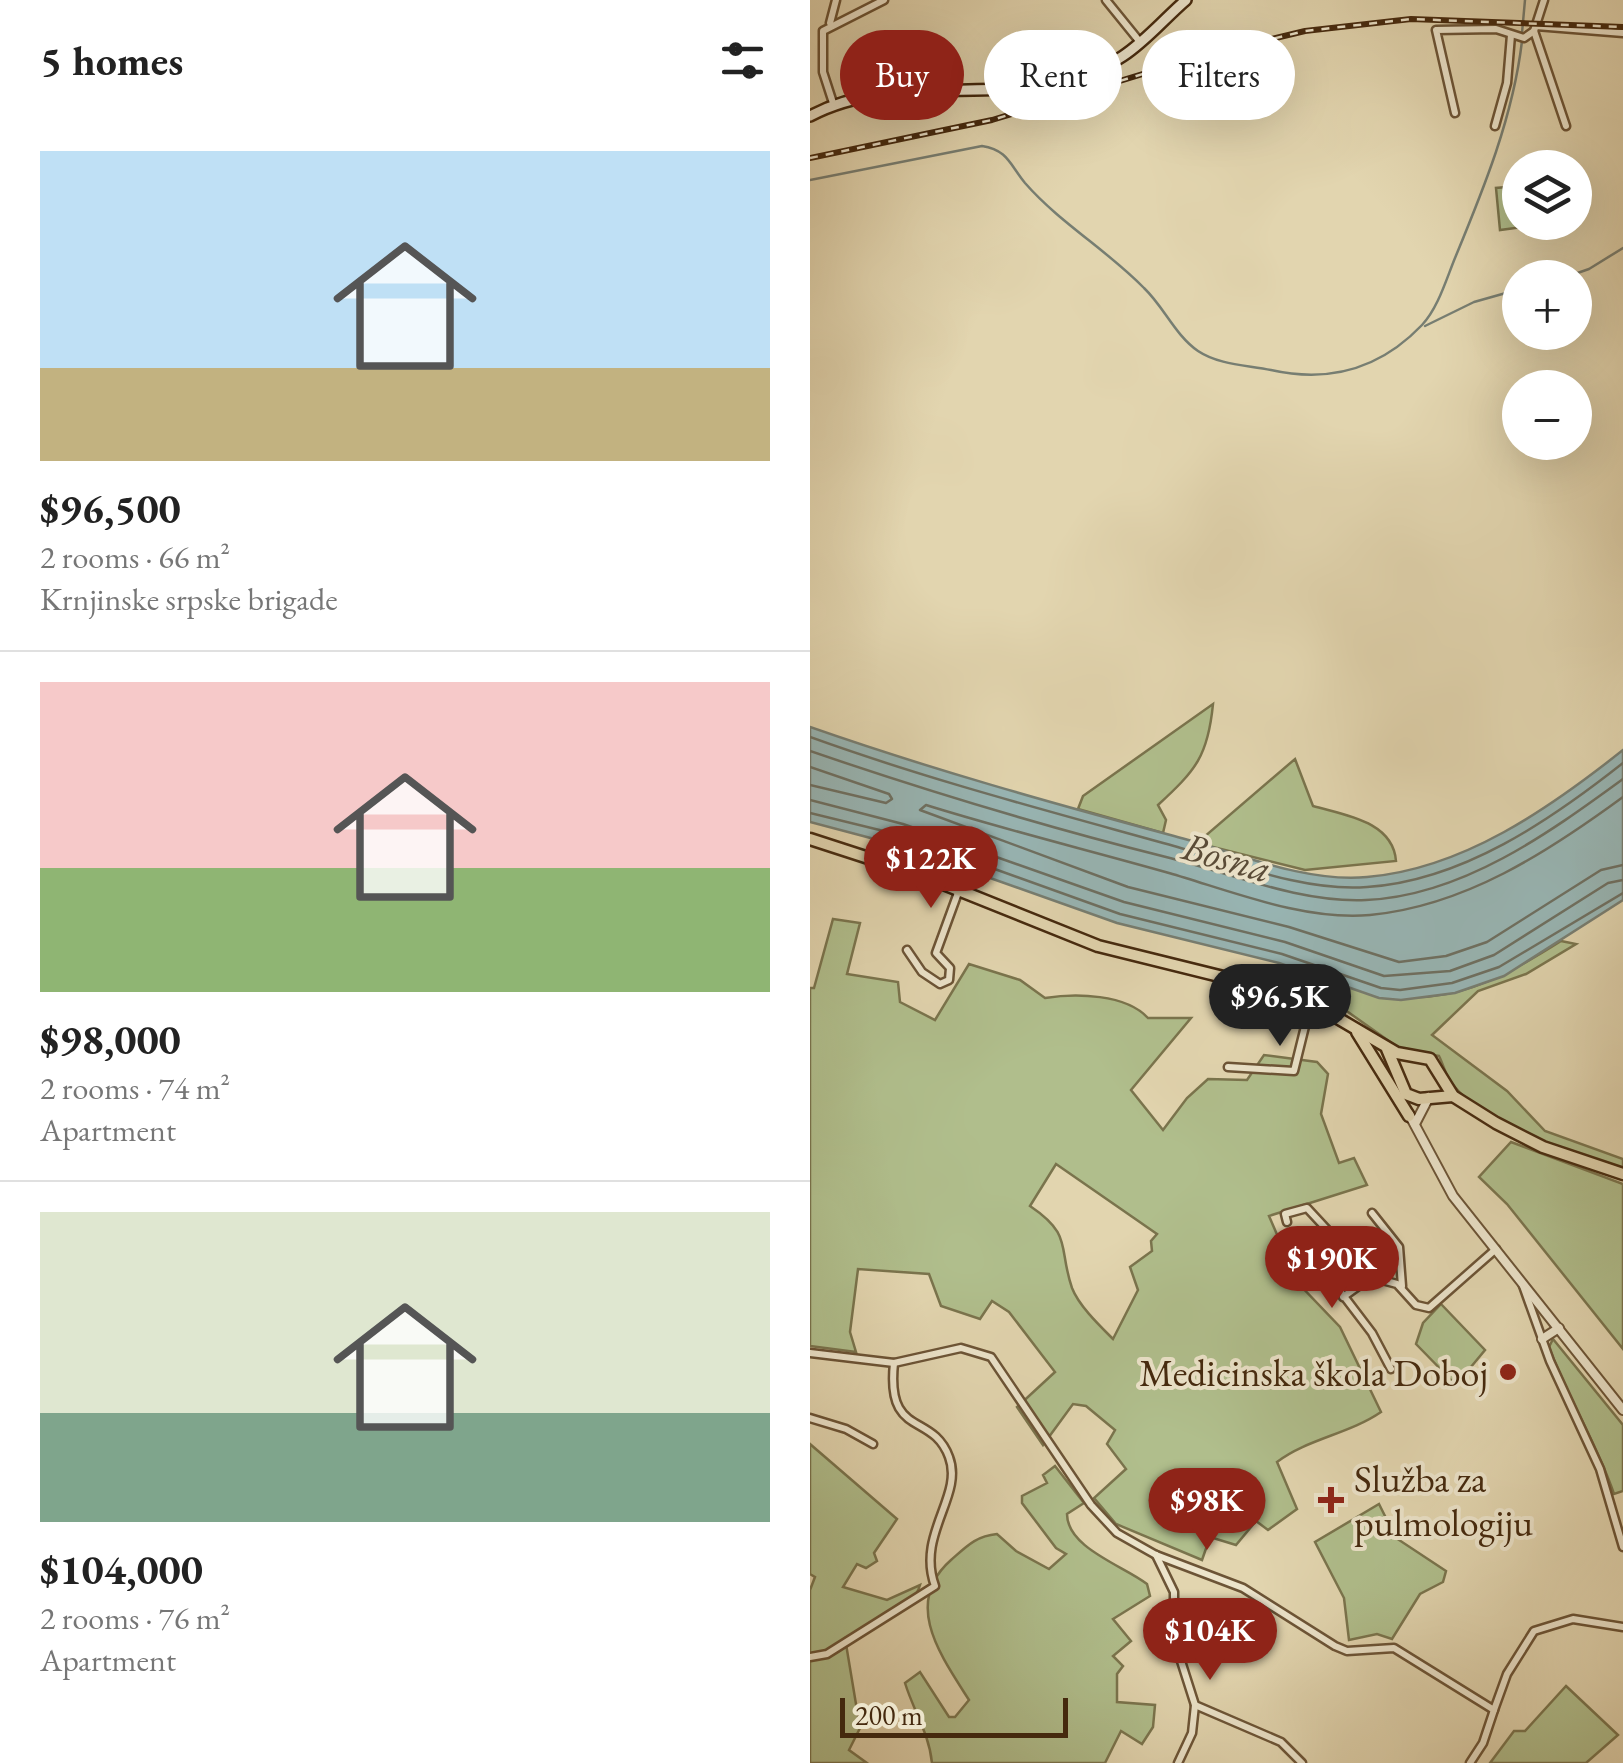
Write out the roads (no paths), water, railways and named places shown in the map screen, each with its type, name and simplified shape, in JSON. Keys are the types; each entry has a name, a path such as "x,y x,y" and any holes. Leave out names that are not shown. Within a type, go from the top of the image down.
{"main road":[{"path":"810,116 834,106 912,90 996,92 1055,84 1108,65 1186,0"},
{"path":"810,839 958,890 1098,946 1312,1001 1386,1048 1413,1058 1430,1059 1453,1096"},
{"path":"1350,1023 1409,1116"},
{"path":"1386,1048 1402,1090 1414,1098 1453,1096 1543,1147 1623,1174"},
{"path":"1398,1076 1413,1058"},
{"path":"1430,1096 1439,1086 1440,1073"}],"street":[{"path":"834,106 820,45 836,0"},
{"path":"827,27 884,0"},
{"path":"1106,0 1140,42"},
{"path":"1544,0 1535,28 1566,126"},
{"path":"1455,112 1436,30 1496,30 1517,37 1535,28 1623,33"},
{"path":"1495,126 1517,37"},
{"path":"907,950 930,980 940,984 949,980 950,968 936,952 958,890"},
{"path":"1228,1067 1294,1071 1312,1001"},
{"path":"1402,1090 1416,1133 1446,1186 1623,1410"},
{"path":"1416,1133 1416,1114 1430,1096"},
{"path":"1287,1222 1285,1214 1307,1208 1371,1277 1402,1288 1416,1305 1429,1308 1496,1249"},
{"path":"1372,1213 1399,1247 1402,1288"},
{"path":"1304,1245 1372,1333 1391,1369"},
{"path":"1343,1296 1371,1277"},
{"path":"1521,1280 1542,1340 1600,1469 1623,1547"},
{"path":"1542,1340 1546,1312"},
{"path":"1542,1340 1559,1328"},
{"path":"810,1353 894,1363 961,1348 992,1357 1091,1504 1117,1533 1156,1555 1243,1588 1335,1646 1347,1650 1394,1648 1494,1710"},
{"path":"810,1657 826,1654 936,1586 928,1551 946,1500 950,1459 940,1443 895,1407 891,1389 894,1363"},
{"path":"810,1418 846,1429 873,1444"},
{"path":"1156,1555 1174,1592 1174,1639 1195,1705 1192,1734 1178,1763"},
{"path":"1470,1763 1483,1743 1506,1674 1534,1631 1573,1619 1623,1626"},
{"path":"1195,1705 1281,1742 1302,1763"}],"water":[{"name":"Bosna","path":"810,727 946,771 1270,865 1343,878 1403,872 1471,849 1535,814 1623,750 1623,900 1504,976 1455,993 1401,1000 1379,998 1279,963 1117,923 897,845 810,822"}],"waterway":[{"path":"1522,33 1525,0"},
{"path":"810,180 982,146 991,148 1008,159 1053,211 1144,288 1198,351 1224,362 1292,374 1333,373 1371,362 1389,352 1422,325 1433,310 1496,152 1512,97 1522,41"},
{"path":"1592,267 1623,248"},
{"path":"1425,326 1474,302 1502,294"}],"railway":[{"path":"810,158 992,120 1205,55 1305,31 1411,19 1623,27"}],"place":[{"name":"Medicinska škola Doboj","path":"1508,1372"},
{"name":"Služba za pulmologiju","path":"1331,1500"}]}
